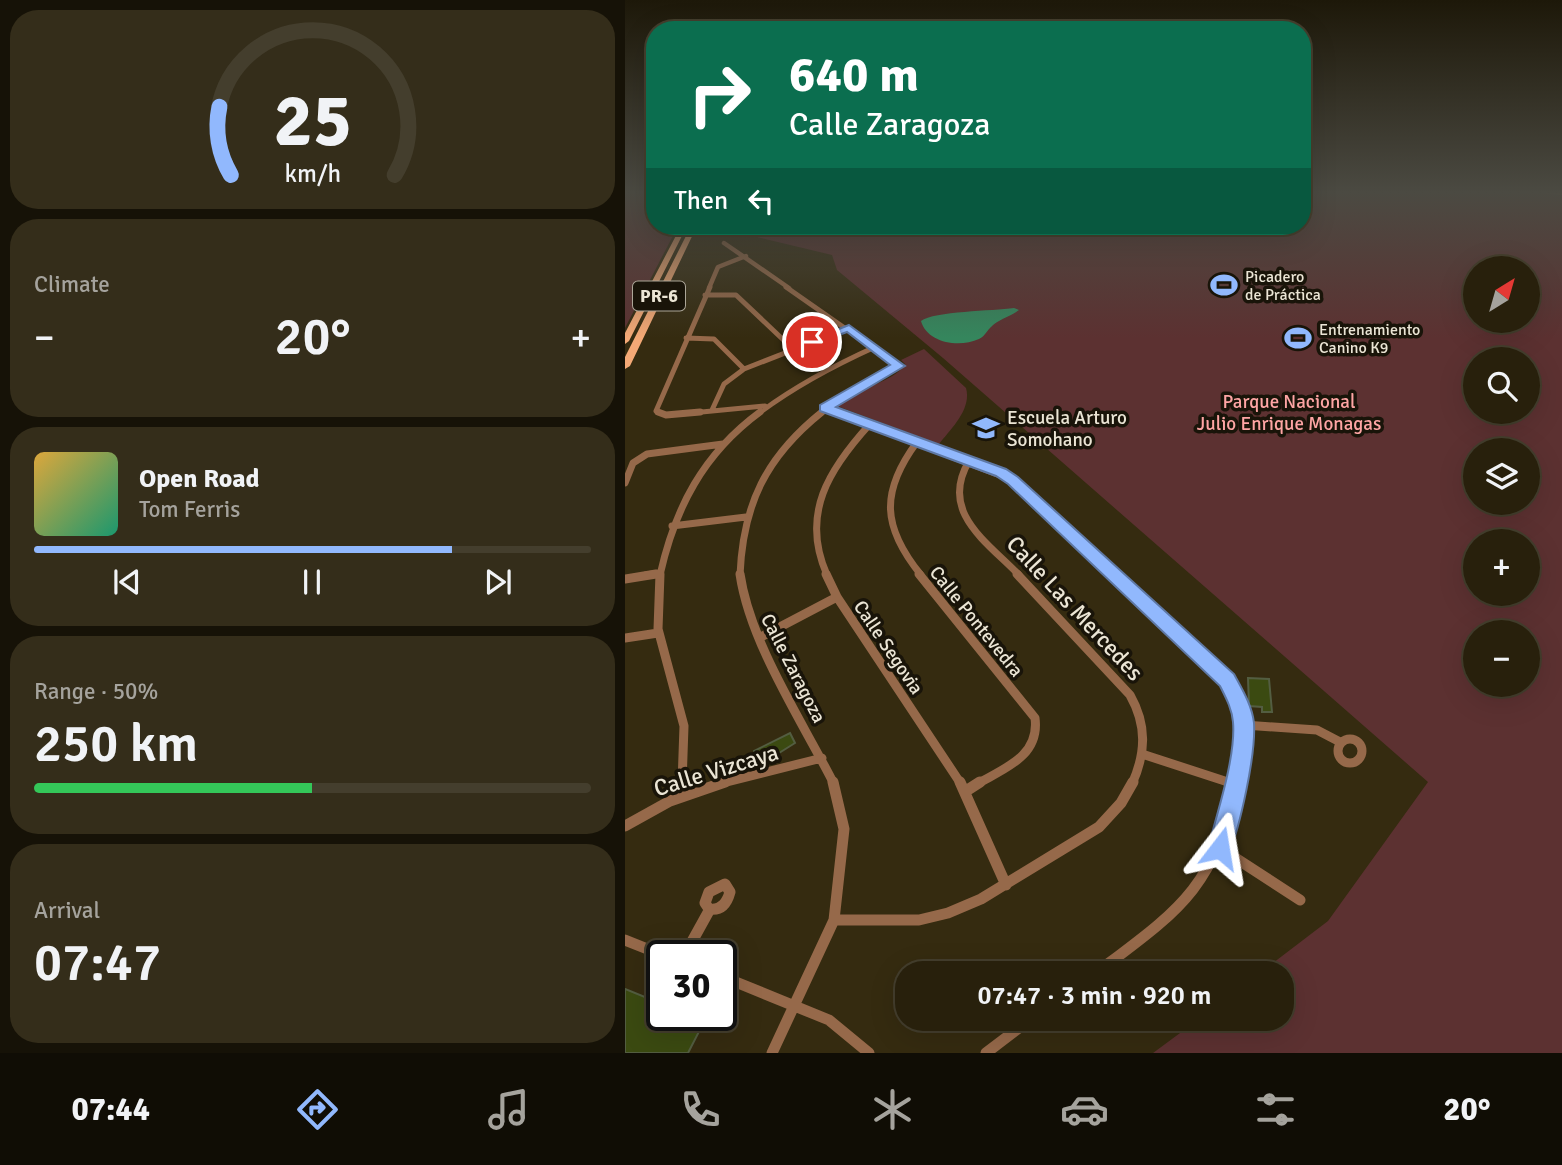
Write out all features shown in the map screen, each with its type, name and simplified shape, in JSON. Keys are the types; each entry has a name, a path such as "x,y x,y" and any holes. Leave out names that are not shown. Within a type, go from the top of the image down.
{"main road":[{"name":"PR-6","path":"625,341 677,240"},
{"name":"PR-6","path":"625,366 686,240"}],"street":[{"name":"Calle Zaragoza","path":"724,243 898,362 897,368 825,408 779,453 758,486 746,517 740,573 745,604 759,639 835,786 844,828 834,920 797,1005 772,1053"},
{"path":"746,256 718,267 656,411 666,415 765,405"},
{"path":"705,295 736,295 793,349"},
{"path":"712,410 724,384 744,369 849,328"},
{"path":"686,338 714,339 744,369"},
{"path":"681,796 686,736 658,632 659,573 672,526 697,480 724,444 765,405 816,372 875,347"},
{"path":"825,408 1001,473 1022,487 1218,671 1235,694 1244,725 1236,785 1220,848 1202,879 1168,920 1112,961"},
{"name":"Calle Segovia","path":"870,424 841,456 819,501 816,543 823,570 837,597 966,791 1006,885"},
{"name":"Calle Pontevedra","path":"917,442 900,465 890,485 891,528 901,551 1035,719 1037,726 1035,740 1025,756 966,791"},
{"path":"625,483 633,463 647,454 724,444"},
{"name":"Calle Las Mercedes","path":"834,920 928,919 966,907 1006,885 1110,818 1131,789 1142,754 1143,722 1134,700 966,519 956,492 959,476 969,461"},
{"path":"672,526 746,517"},
{"path":"625,579 659,573"},
{"path":"759,639 837,597"},
{"path":"625,638 658,632"},
{"path":"1244,725 1309,729 1323,732 1340,742"},
{"path":"1142,754 1236,785"},
{"name":"Calle Vizcaya","path":"625,826 645,812 681,796 822,758"},
{"path":"1220,848 1300,900"},
{"path":"693,940 710,909"},
{"path":"625,940 646,948"},
{"path":"737,982 829,1020 869,1053"},
{"path":"986,1053 1015,1031"}],"green space":[{"path":"625,240 671,240 625,328"},
{"name":"Parque Nacional Julio Enrique Monagas","path":"770,240 1562,240 1562,1053 1153,1053 1183,1031 1294,1031 1294,961 1276,961 1328,921 1428,782 943,358 837,270 832,255"},
{"path":"924,349 966,388 963,411 939,444 837,406 853,395 893,376 905,364 901,360"}],"shaded area":[{"path":"1014,308 1019,310 997,322 981,338 971,342 953,343 937,339 924,328 921,321 951,313"}],"building":[{"path":"1248,678 1269,679 1272,712 1262,712 1262,707 1249,706"},
{"path":"790,733 795,743 763,763 762,759 756,760 754,751"},
{"path":"625,989 646,998 646,1031 699,1031 688,1053 625,1053"}],"place":[{"name":"Picadero de Práctica","path":"1224,285"},
{"name":"Entrenamiento Canino K9","path":"1298,338"},
{"name":"Escuela Arturo Somohano","path":"986,428"}],"route":[{"path":"812,342 849,328 898,362 899,366 825,408 1001,473 1013,480 1227,680 1240,705 1244,725 1236,785 1220,848"}]}
